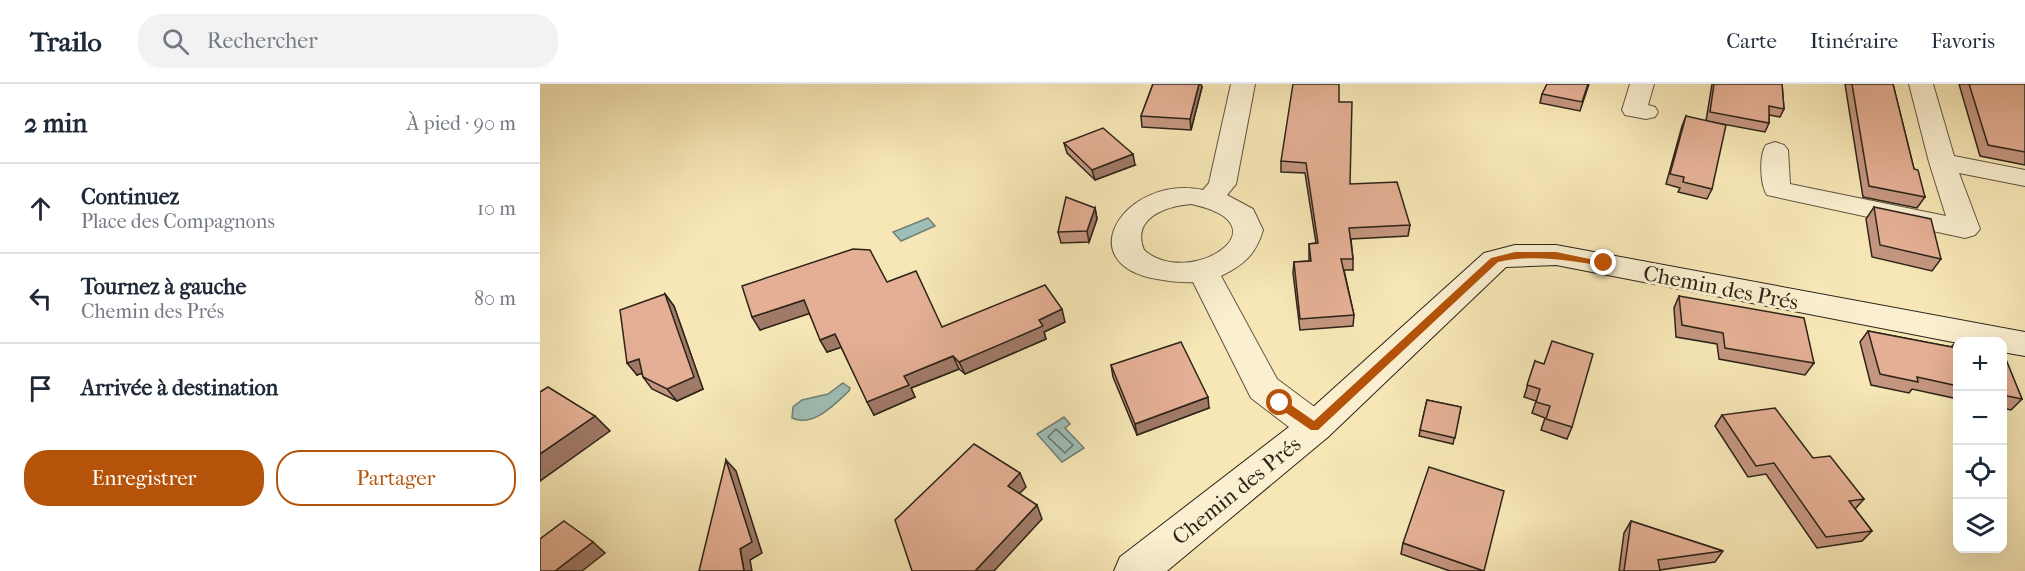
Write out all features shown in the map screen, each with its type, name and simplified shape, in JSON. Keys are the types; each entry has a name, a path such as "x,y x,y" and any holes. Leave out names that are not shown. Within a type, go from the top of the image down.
{"street":[{"path":"1211,198 1222,184 1243,84"},
{"path":"1642,84 1634,110 1646,112"},
{"path":"1775,150 1777,189 1965,229 1942,162 1921,84"},
{"path":"1942,162 2025,178"},
{"path":"1169,198 1211,198 1229,204 1242,214 1249,226 1248,240 1240,253 1225,264 1204,272 1166,273 1145,266 1131,256 1124,243 1126,229 1135,216 1150,205 1169,198"},
{"name":"Chemin des Prés","path":"1135,571 1315,427 1495,260 1515,255 1556,255 2025,344"},
{"path":"1204,272 1264,388 1315,427"}],"water":[{"path":"928,218 935,226 901,241 893,232"},
{"path":"843,383 850,388 849,391 823,413 808,420 792,418 793,407 802,400 828,394"},
{"path":"1064,417 1070,424 1065,428 1084,448 1062,462 1037,434"}],"building":[{"path":"1153,84 1199,84 1190,119 1141,116"},
{"path":"1293,84 1339,84 1339,102 1352,102 1350,184 1397,182 1410,225 1349,228 1353,259 1341,259 1354,315 1300,319 1294,262 1311,261 1309,244 1318,243 1306,163 1281,161"},
{"path":"1547,84 1588,84 1582,102 1542,94"},
{"path":"1714,84 1782,84 1784,109 1769,106 1769,123 1710,112"},
{"path":"1852,84 1893,84 1914,169 1918,170 1925,197 1869,186"},
{"path":"1969,84 2025,84 2025,152 1988,145"},
{"path":"1686,116 1726,125 1712,189 1683,182 1684,177 1670,174"},
{"path":"1103,128 1133,154 1092,170 1064,143"},
{"path":"1066,197 1095,208 1087,231 1058,232"},
{"path":"1874,207 1931,219 1941,259 1880,245"},
{"path":"853,249 870,250 887,282 916,271 942,327 1045,285 1062,309 1039,320 1043,326 959,362 953,356 904,376 909,385 867,402 835,334 820,340 804,300 752,317 742,286"},
{"path":"665,294 694,377 667,389 643,377 639,359 627,363 620,310"},
{"path":"1679,296 1804,318 1814,363 1725,348 1723,333 1682,325"},
{"path":"1868,331 1953,347 1953,385 1917,377 1918,382 1880,374"},
{"path":"1552,341 1593,354 1572,427 1546,419 1550,406 1536,402 1540,389 1527,385 1535,361 1544,364"},
{"path":"1181,342 1208,397 1135,424 1111,365"},
{"path":"2007,362 2022,399 2007,396"},
{"path":"548,387 595,416 540,454 540,392"},
{"path":"1427,400 1461,407 1455,438 1420,430"},
{"path":"1775,408 1813,458 1830,456 1864,499 1849,501 1872,531 1826,537 1774,463 1756,466 1722,415"},
{"path":"974,444 1020,473 1008,486 1037,505 975,571 912,571 895,520"},
{"path":"726,460 752,542 740,549 744,571 699,571"},
{"path":"1429,467 1504,491 1484,571 1403,543"},
{"path":"564,521 593,542 555,571 540,571 540,539"},
{"path":"1631,521 1723,551 1658,560 1660,571 1624,571"}],"route":[{"path":"1280,403 1315,427 1495,260 1515,255 1556,255 1604,263"}]}
